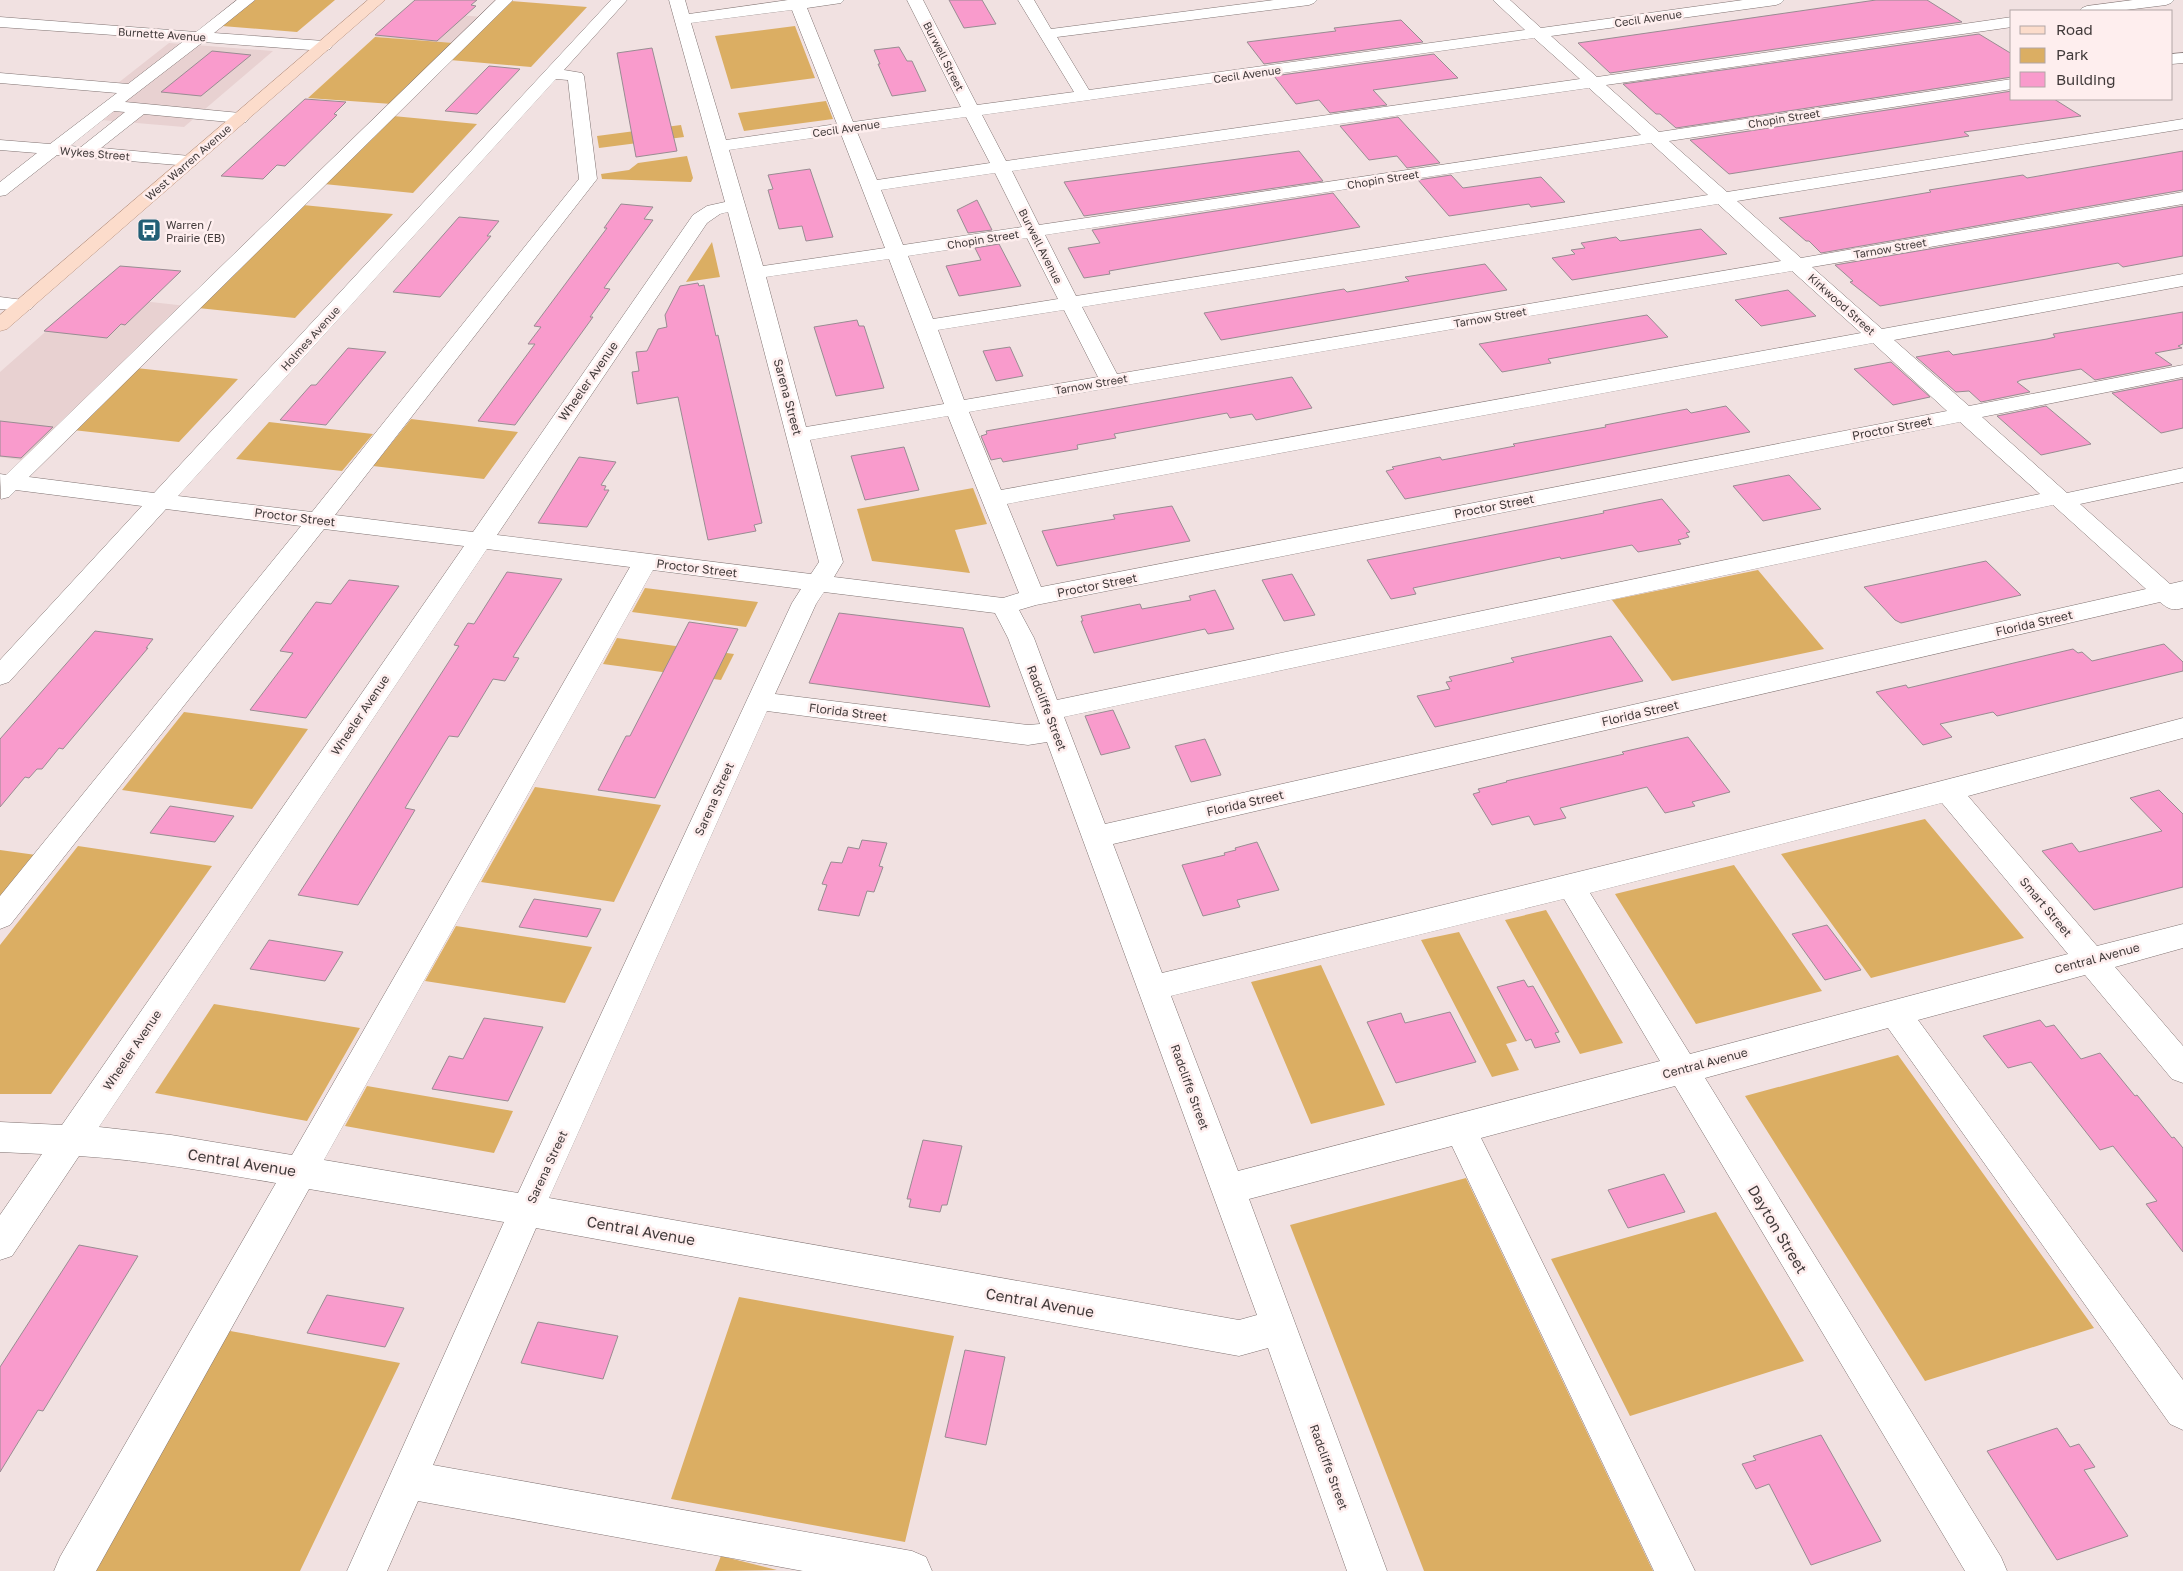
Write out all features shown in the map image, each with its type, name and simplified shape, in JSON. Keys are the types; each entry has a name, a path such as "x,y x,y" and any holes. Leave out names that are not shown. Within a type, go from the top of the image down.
{"main road":[{"name":"West Warren Avenue","path":"0,325 377,0"}],"street":[{"path":"0,191 248,0"},
{"path":"4,485 505,0"},
{"name":"Holmes Avenue","path":"0,676 619,0"},
{"path":"680,10 836,0"},
{"name":"Burwell Street","path":"915,0 972,111"},
{"path":"1026,0 1085,96"},
{"path":"1047,34 1309,0"},
{"name":"Kirkwood Street","path":"1501,0 2060,499 2177,597"},
{"name":"Cecil Avenue","path":"718,146 1776,0"},
{"path":"2094,10 2166,0"},
{"path":"797,2 926,326 956,408 1034,597"},
{"name":"Sarena Street","path":"367,1571 527,1210 804,603 831,562 754,273 680,10"},
{"name":"Burnette Avenue","path":"0,22 324,46"},
{"path":"870,186 2010,22"},
{"path":"0,917 588,179 576,76 551,74"},
{"path":"0,78 133,89"},
{"name":"Chopin Street","path":"754,273 2010,84"},
{"path":"110,106 240,118"},
{"path":"85,152 140,109"},
{"name":"Burwell Avenue","path":"972,111 1110,381"},
{"path":"926,326 2183,124"},
{"name":"Wykes Street","path":"0,145 190,161"},
{"name":"Tarnow Street","path":"798,435 2183,198"},
{"name":"Wheeler Avenue","path":"0,1244 478,540 700,219 714,210 735,205"},
{"path":"994,499 2183,280"},
{"path":"0,303 24,305"},
{"name":"Proctor Street","path":"4,485 161,501 1004,606 1034,597 2183,371"},
{"name":"Florida Street","path":"759,701 1028,735 1052,721 2060,499 2183,475"},
{"path":"74,1571 646,561"},
{"name":"Florida Street","path":"1096,837 2177,597"},
{"name":"Radcliffe Street","path":"1004,606 1021,638 1153,988 1367,1571"},
{"path":"1153,988 1571,886 1948,791 2183,728"},
{"name":"Smart Street","path":"1948,791 2183,1069"},
{"name":"Dayton Street","path":"1571,886 1987,1571"},
{"name":"Central Avenue","path":"1228,1189 2183,936"},
{"path":"1894,1012 2183,1411"},
{"path":"1460,1129 1675,1571"},
{"name":"Central Avenue","path":"0,1137 171,1150 527,1210 1240,1338 1278,1327"},
{"path":"408,1480 912,1571"}],"shaded area":[{"path":"405,10 482,17 454,43 375,37"},
{"path":"169,43 273,51 184,127 101,120 145,85 118,83"},
{"path":"87,295 187,306 26,461 0,457 0,372"}],"green space":[{"path":"255,0 335,0 297,32 222,26"},
{"path":"511,1 587,7 531,67 450,60"},
{"path":"795,26 815,78 731,89 715,36"},
{"path":"375,37 454,43 392,104 308,98"},
{"path":"826,101 833,119 744,131 738,113"},
{"path":"393,116 477,124 413,193 324,184"},
{"path":"681,125 684,137 599,148 597,136"},
{"path":"687,156 693,178 691,182 602,179 601,174 629,170 638,163"},
{"path":"303,205 393,214 295,318 198,308"},
{"path":"712,242 720,277 686,282"},
{"path":"136,368 238,379 179,442 73,430"},
{"path":"411,419 518,432 484,479 373,466"},
{"path":"269,422 373,434 342,471 236,459"},
{"path":"973,488 987,524 955,530 970,573 872,561 857,509"},
{"path":"1758,570 1824,649 1672,681 1612,600"},
{"path":"645,588 758,602 746,627 632,612"},
{"path":"617,638 734,654 721,680 603,664"},
{"path":"184,712 308,729 252,809 122,790"},
{"path":"535,787 661,805 614,902 481,882"},
{"path":"1925,819 2024,938 1871,978 1781,854"},
{"path":"78,846 212,866 51,1094 0,1094 0,945"},
{"path":"0,850 36,855 0,900"},
{"path":"1734,865 1822,991 1696,1024 1615,894"},
{"path":"1546,910 1623,1043 1580,1054 1505,920"},
{"path":"456,926 592,947 565,1003 425,981"},
{"path":"1459,932 1517,1041 1506,1044 1519,1070 1492,1077 1421,940"},
{"path":"1321,965 1385,1105 1311,1124 1251,982"},
{"path":"214,1004 360,1028 307,1121 155,1093"},
{"path":"1898,1055 2094,1328 1925,1381 1745,1096"},
{"path":"367,1086 513,1111 494,1153 345,1126"},
{"path":"1466,1178 1653,1571 1424,1571 1290,1225"},
{"path":"1716,1212 1804,1361 1630,1416 1551,1259"},
{"path":"739,1297 954,1336 905,1542 671,1499"},
{"path":"225,1330 400,1363 300,1571 89,1571"},
{"path":"721,1556 777,1570 715,1571"}],"building":[{"path":"415,0 477,0 471,5 476,6 437,41 375,35"},
{"path":"949,0 982,0 996,24 964,28"},
{"path":"1876,0 1927,0 1962,22 1610,73 1578,43"},
{"path":"1401,20 1423,42 1264,64 1247,42 1336,31 1334,28"},
{"path":"1979,34 2010,53 2010,77 1676,128 1660,114 1656,114 1623,84"},
{"path":"899,47 907,61 912,61 926,91 892,96 874,50"},
{"path":"652,48 677,151 636,157 617,53"},
{"path":"212,51 251,55 201,96 161,92"},
{"path":"1434,54 1458,78 1373,90 1387,105 1330,113 1319,100 1296,104 1274,76"},
{"path":"489,66 520,69 477,114 445,111"},
{"path":"2010,91 2010,100 2056,100 2081,116 1964,132 1969,136 1729,174 1690,140"},
{"path":"305,99 346,102 334,114 337,115 285,166 277,165 263,179 221,176"},
{"path":"1398,117 1440,163 1407,168 1397,156 1369,160 1340,126"},
{"path":"1299,151 1323,181 1084,216 1064,182"},
{"path":"2183,151 2183,190 1821,253 1809,241 1806,241 1779,218 1931,192 1929,190 2023,175 2027,178"},
{"path":"810,169 833,237 806,241 802,226 779,229 768,190 773,189 768,175"},
{"path":"1451,175 1463,188 1541,177 1565,202 1531,207 1529,204 1449,216 1418,180"},
{"path":"1333,193 1360,227 1109,271 1110,274 1084,278 1068,248 1100,243 1092,230"},
{"path":"977,200 992,230 968,233 957,210"},
{"path":"621,204 653,207 644,219 653,220 604,288 610,289 590,317 593,317 515,425 478,421 535,344 528,344 541,327 534,326 607,228 604,228"},
{"path":"2183,206 2183,256 2123,267 2118,263 1880,306 1850,282 1853,281 1835,265"},
{"path":"459,217 499,221 487,236 491,236 440,297 393,292"},
{"path":"1701,229 1727,254 1572,280 1552,258 1575,254 1571,250 1585,248 1581,243 1616,237 1620,241"},
{"path":"999,244 1021,286 959,296 946,266 981,260 975,248"},
{"path":"1485,264 1507,290 1221,340 1204,313 1344,289 1347,292 1409,281 1405,277"},
{"path":"120,266 181,271 125,325 121,324 107,338 44,331"},
{"path":"698,283 699,286 704,285 716,336 718,335 762,523 754,525 756,531 708,540 678,397 637,404 632,372 639,371 636,352 647,351 658,329 667,327 665,315 680,286"},
{"path":"1788,290 1816,316 1761,326 1735,300"},
{"path":"2183,312 2183,344 2178,346 2182,348 2155,353 2172,365 2095,380 2081,369 2021,380 2017,382 2030,392 1981,402 1969,391 1956,392 1916,357 1949,351 1953,355 2047,339 2055,337 2053,334"},
{"path":"1647,315 1668,337 1548,359 1551,363 1502,372 1479,344"},
{"path":"857,320 859,326 864,326 884,388 836,396 814,327"},
{"path":"1010,347 1023,376 996,381 983,351"},
{"path":"348,348 386,352 326,425 280,420 311,385 316,385"},
{"path":"1891,362 1930,397 1893,405 1854,369"},
{"path":"1292,377 1312,408 1256,420 1252,414 1230,418 1227,413 1114,434 1116,438 1077,445 1078,449 1003,462 1001,458 991,460 981,436 987,434 986,431"},
{"path":"2183,379 2183,428 2161,433 2112,393"},
{"path":"1726,406 1750,432 1405,499 1386,471 1394,469 1392,467 1440,457 1442,460 1515,446 1513,444 1606,427 1605,425 1687,409 1691,413"},
{"path":"2046,406 2091,444 2041,455 1997,416"},
{"path":"0,421 53,427 21,458 0,456"},
{"path":"904,447 919,490 865,500 851,456"},
{"path":"579,457 616,462 601,485 606,486 604,490 609,490 587,527 538,523"},
{"path":"1789,475 1821,509 1763,521 1733,486"},
{"path":"1662,499 1690,532 1686,533 1689,537 1678,540 1681,544 1638,552 1632,545 1561,559 1560,557 1413,588 1416,594 1391,599 1367,560 1604,513 1603,511"},
{"path":"1172,506 1190,541 1057,566 1042,531 1115,519 1113,515"},
{"path":"1986,561 2021,595 1901,623 1895,620 1864,587"},
{"path":"507,572 562,579 513,657 519,658 505,681 493,679 458,737 449,736 405,808 415,810 358,905 298,895 459,646 454,645 468,623 474,624"},
{"path":"1292,574 1315,615 1284,621 1262,580"},
{"path":"349,580 399,586 306,718 250,710 293,653 280,651 316,602 331,604"},
{"path":"1215,590 1234,629 1208,634 1205,629 1094,653 1081,621 1083,621 1081,616 1140,604 1142,609 1191,600 1189,596"},
{"path":"839,613 963,628 990,707 809,683"},
{"path":"689,622 738,629 655,798 598,790 626,736 630,736"},
{"path":"95,631 153,639 146,648 148,648 63,749 59,748 42,769 37,769 29,778 25,777 0,807 0,739"},
{"path":"1611,636 1643,681 1435,727 1417,696 1450,689 1446,682 1452,681 1449,677 1514,662 1511,658"},
{"path":"2164,644 2183,662 2183,671 1997,716 1993,712 1940,724 1952,737 1923,745 1876,692 1906,685 1908,688 2073,649 2078,653 2082,652 2092,661"},
{"path":"1113,710 1130,748 1101,755 1085,716"},
{"path":"1688,737 1730,792 1692,802 1695,806 1665,813 1647,787 1560,808 1566,818 1534,825 1529,816 1492,825 1473,794 1480,792 1478,789 1506,781"},
{"path":"1205,739 1221,775 1191,782 1175,746"},
{"path":"2159,790 2183,814 2183,887 2094,910 2042,851 2072,843 2079,852 2162,831 2130,798"},
{"path":"170,806 234,816 215,842 150,833"},
{"path":"862,840 887,843 879,866 883,867 874,892 867,891 859,916 818,910 827,885 822,884 831,862 842,863 848,847 859,849"},
{"path":"1257,842 1279,890 1237,900 1240,907 1203,916 1182,865 1225,855 1224,853 1236,850 1235,848"},
{"path":"534,899 601,909 587,937 519,927"},
{"path":"1827,925 1861,970 1825,980 1792,934"},
{"path":"269,940 343,952 325,981 250,969"},
{"path":"1524,980 1528,987 1533,986 1559,1032 1555,1033 1560,1042 1535,1048 1531,1039 1526,1041 1497,987"},
{"path":"1450,1012 1476,1062 1396,1083 1367,1022 1401,1013 1405,1023"},
{"path":"484,1018 543,1027 508,1101 432,1089 449,1056 463,1059"},
{"path":"2040,1020 2046,1027 2054,1025 2081,1059 2100,1053 2135,1096 2137,1095 2172,1138 2174,1137 2183,1148 2183,1252 2146,1204 2157,1201 2113,1146 2100,1150 2031,1062 2008,1068 1983,1036"},
{"path":"923,1140 962,1146 947,1205 942,1205 940,1212 909,1207 911,1199 907,1199"},
{"path":"1664,1174 1685,1212 1628,1228 1608,1190"},
{"path":"79,1245 138,1256 43,1411 38,1410 0,1472 0,1367"},
{"path":"327,1295 404,1308 385,1347 307,1333"},
{"path":"538,1322 618,1336 603,1379 521,1363"},
{"path":"965,1350 1005,1357 986,1445 945,1437"},
{"path":"2057,1428 2070,1447 2079,1444 2095,1467 2084,1470 2128,1536 2057,1560 1987,1451"},
{"path":"1821,1435 1881,1541 1811,1565 1769,1484 1756,1489 1742,1464 1756,1460 1753,1456"}],"place":[{"name":"Warren / Prairie (EB)","path":"149,230"}]}
